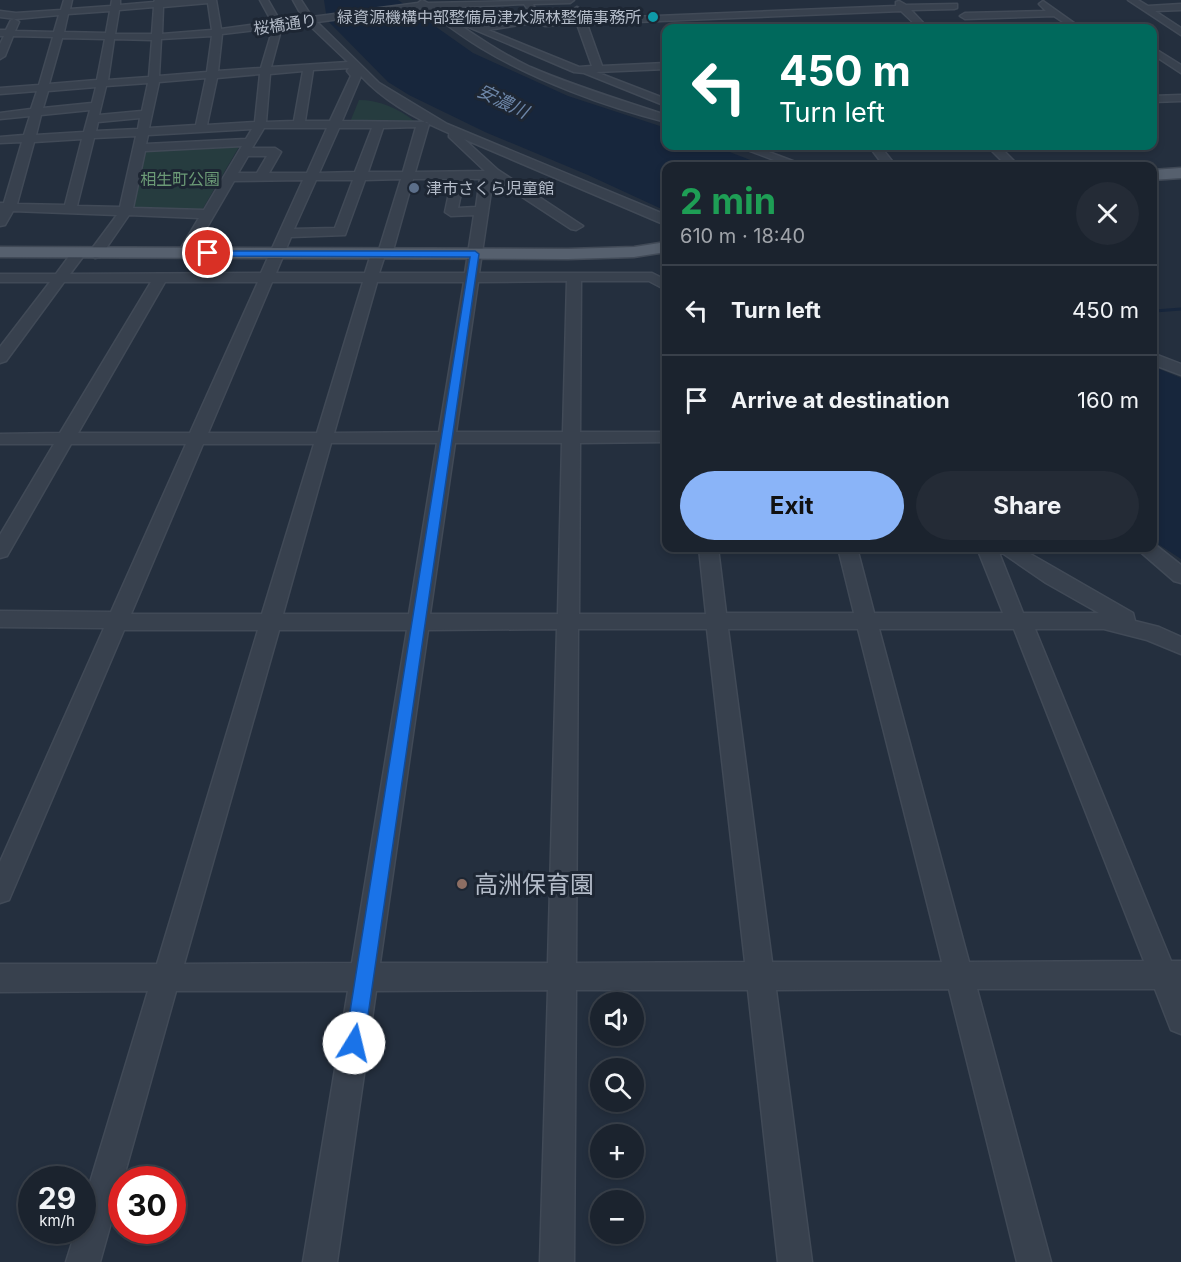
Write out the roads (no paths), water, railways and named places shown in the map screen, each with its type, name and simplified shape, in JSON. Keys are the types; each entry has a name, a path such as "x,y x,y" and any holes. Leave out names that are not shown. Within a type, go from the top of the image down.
{"main road":[{"path":"1157,175 1181,173"},
{"path":"0,252 475,254 610,253 662,247"}],"street":[{"path":"0,222 36,112 68,0"},
{"path":"0,14 16,16 116,4 212,0 217,33 212,75 201,128"},
{"path":"185,253 260,124 265,71 278,25 264,0"},
{"path":"265,71 343,62 305,21 297,0"},
{"path":"572,0 603,71"},
{"name":"桜橋通り","path":"5,33 157,37 217,33 426,3 572,0"},
{"path":"765,0 778,18"},
{"path":"856,0 876,22"},
{"path":"895,0 920,24"},
{"path":"1038,0 1071,24"},
{"path":"1132,0 1181,32"},
{"path":"521,1 544,23 582,22 677,13 778,18 810,13 950,3 974,24"},
{"path":"0,358 58,278 87,254 126,211 154,79 159,2"},
{"path":"426,3 452,24 503,57 576,89 662,118"},
{"path":"0,7 10,4"},
{"path":"70,210 102,83 116,4"},
{"path":"1005,7 1023,21"},
{"path":"1145,9 1181,7"},
{"path":"677,13 683,24"},
{"path":"810,13 820,24"},
{"path":"965,16 1055,13"},
{"path":"0,56 5,33 16,16"},
{"path":"719,16 724,24"},
{"path":"479,29 540,19"},
{"path":"305,21 356,64 384,92 443,126 662,218"},
{"path":"452,24 469,25 662,101"},
{"path":"518,44 537,40"},
{"path":"1157,53 1181,70"},
{"path":"0,91 356,64"},
{"path":"0,891 356,76 352,71 356,64"},
{"path":"580,69 603,71 662,66"},
{"path":"298,124 308,69"},
{"path":"576,89 588,85"},
{"path":"384,92 383,94 392,105 423,124 458,165 490,174 576,226"},
{"path":"1157,99 1181,98"},
{"path":"0,116 96,106"},
{"path":"93,119 147,114"},
{"path":"0,140 260,124 423,124"},
{"path":"286,233 340,232 379,124"},
{"path":"83,1262 371,278 423,124"},
{"path":"443,126 477,158 490,174"},
{"path":"140,148 246,147 274,152 261,177"},
{"path":"754,150 789,162"},
{"path":"877,150 887,162"},
{"path":"997,150 1009,162"},
{"path":"229,177 407,176 458,165 477,158"},
{"path":"458,165 451,212 481,212"},
{"path":"320,1262 481,212 490,174"},
{"path":"5,208 207,214"},
{"path":"0,278 652,277 662,283"},
{"path":"0,551 160,278"},
{"path":"557,1262 574,278"},
{"path":"1157,360 1176,368"},
{"path":"0,439 662,437"},
{"path":"708,552 795,1262"},
{"path":"848,552 1034,1262"},
{"path":"989,552 1172,975 1181,1020"},
{"path":"1012,552 1053,578 1180,647"},
{"path":"1151,552 1181,576"},
{"path":"0,620 1112,621 1152,633"},
{"path":"0,978 1172,975"}],"water":[{"name":"安濃川","path":"324,0 398,0 473,53 568,96 662,127 662,150 724,150 756,162 662,162 662,209 485,132 409,95 388,82 327,20"},
{"path":"1157,368 1181,378 1181,559 1157,543"}],"waterway":[{"path":"1157,311 1181,309"}],"place":[{"name":"緑資源機構中部整備局津水源林整備事務所","path":"653,17"},
{"name":"津市さくら児童館","path":"414,188"},
{"name":"高洲保育園","path":"462,884"}],"park label":[{"name":"相生町公園","path":"180,179"}]}
